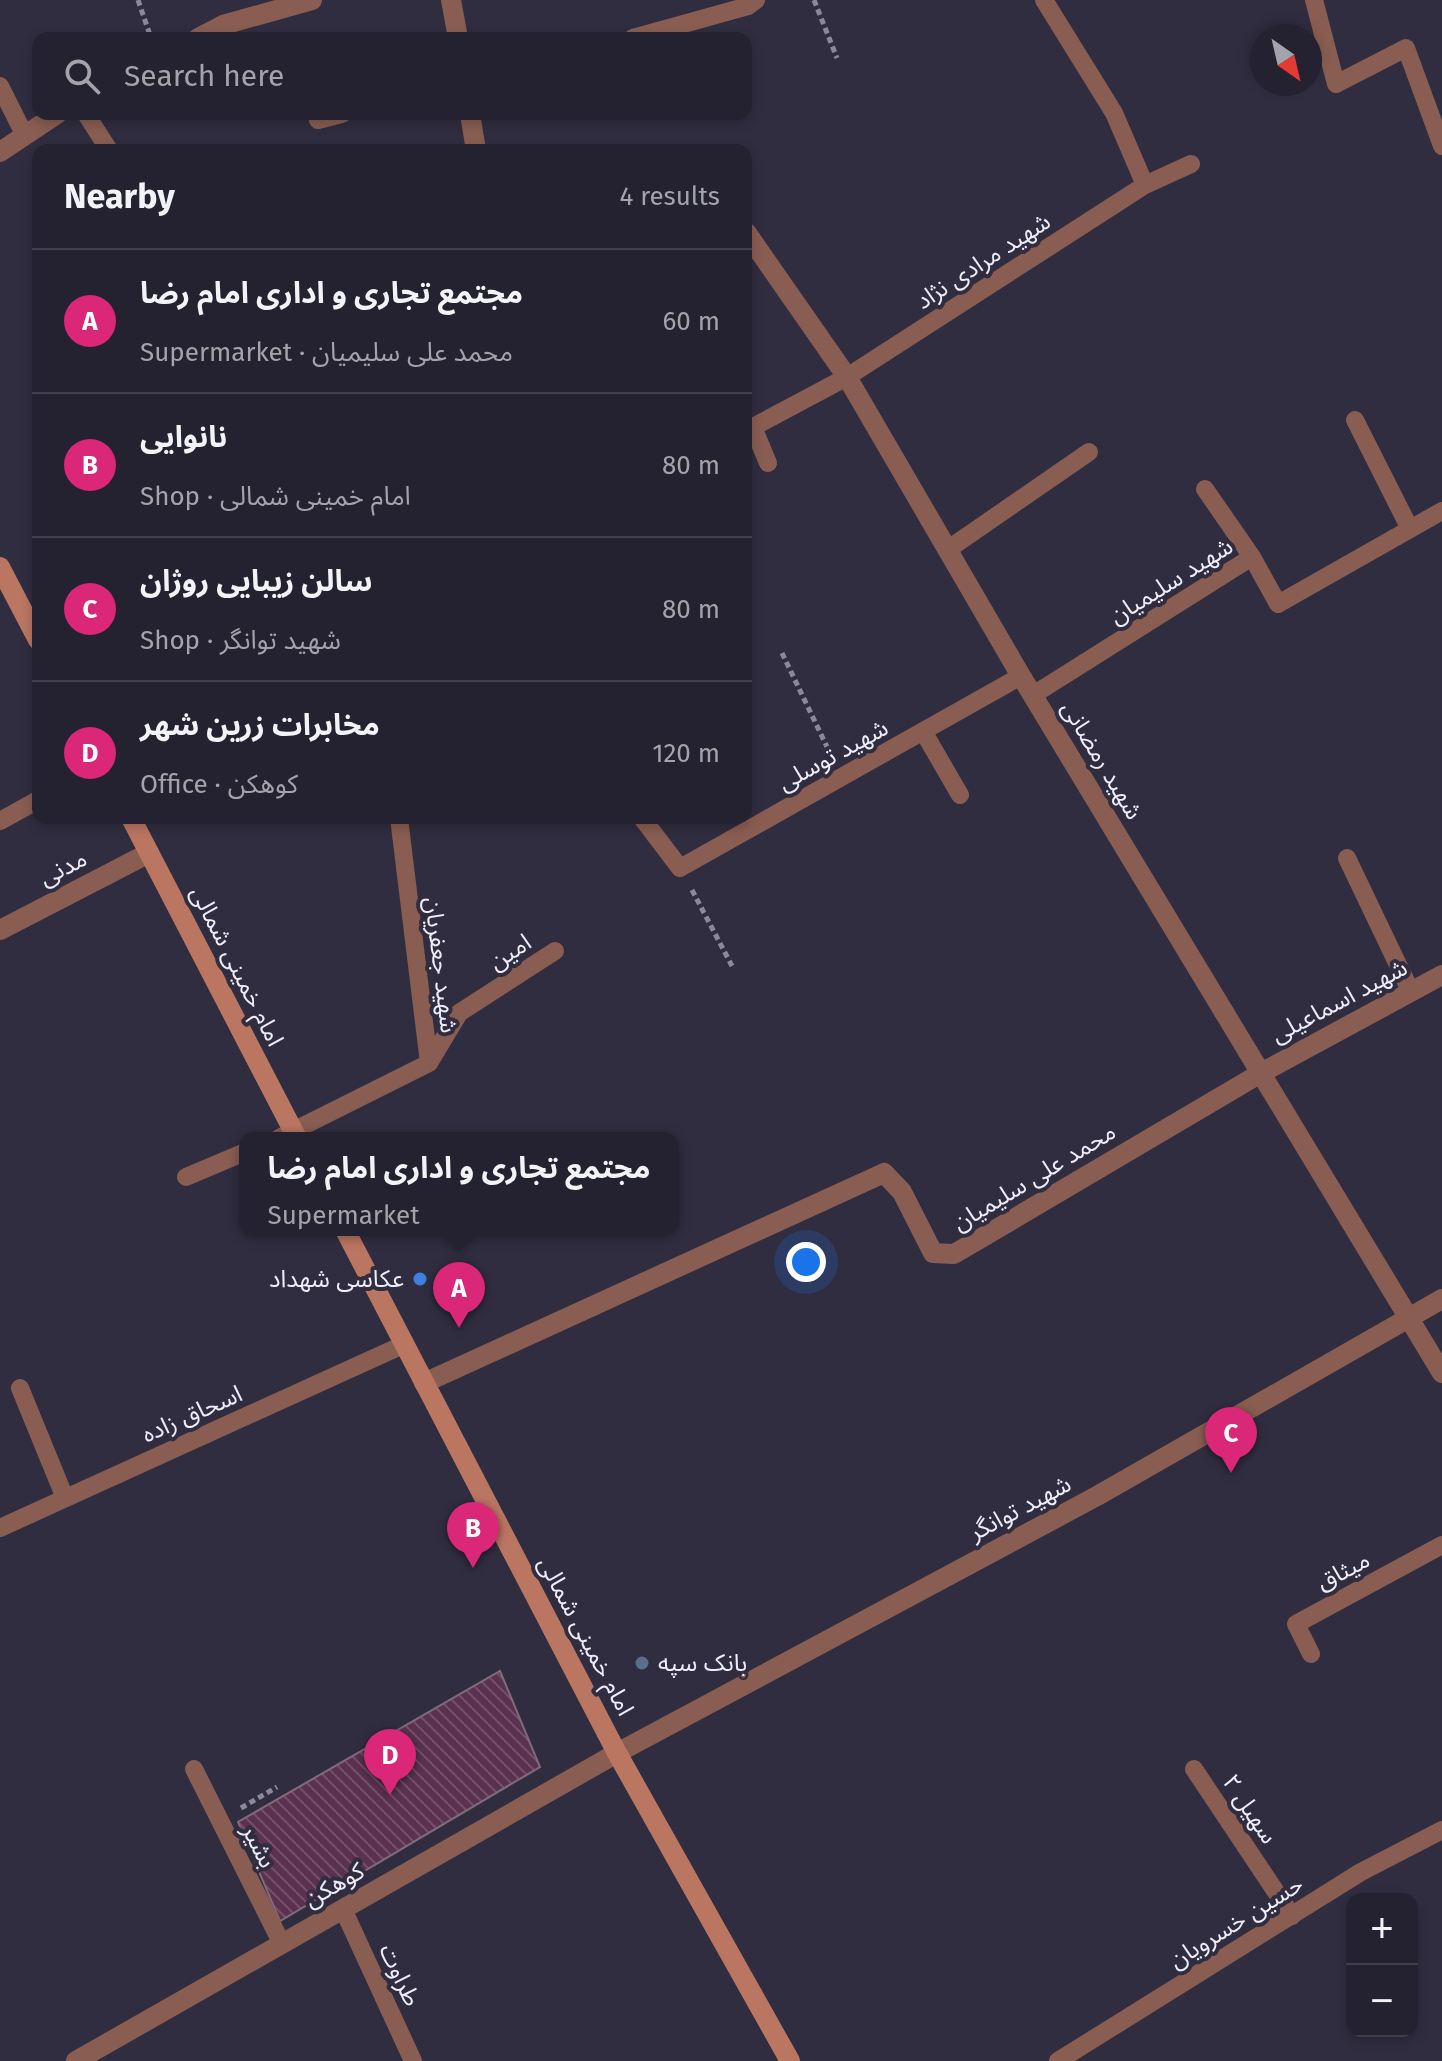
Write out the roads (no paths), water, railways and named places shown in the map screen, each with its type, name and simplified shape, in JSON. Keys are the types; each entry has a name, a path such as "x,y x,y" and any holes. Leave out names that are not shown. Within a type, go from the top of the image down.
{"main road":[{"path":"0,567 32,628"},
{"name":"امام خمینی شمالی","path":"134,824 288,1132"},
{"name":"امام خمینی شمالی","path":"348,1236 617,1753 790,2061"}],"street":[{"path":"210,32 223,25 312,0"},
{"path":"451,0 457,32"},
{"path":"0,152 48,120"},
{"path":"471,120 475,144"},
{"name":"شهید رمضانی","path":"752,241 847,377 1021,676 1442,1373"},
{"name":"مدنی","path":"0,930 149,853"},
{"name":"شهید اسماعیلی","path":"1261,1073 1442,975"},
{"name":"محمد علی سلیمیان","path":"424,1383 884,1173 902,1192 933,1253 954,1254 1261,1073"},
{"name":"شهید توانگر","path":"617,1753 1097,1496 1442,1299"},
{"name":"کوهکن","path":"76,2061 617,1753"}],"lane":[{"path":"655,32 748,6 756,0"},
{"path":"1314,0 1336,84 1406,48 1442,146"},
{"path":"1046,1 1114,113 1145,185"},
{"path":"0,86 25,136"},
{"path":"90,120 105,144"},
{"name":"شهید مرادی نژاد","path":"768,463 753,427 847,377 1145,185 1191,164"},
{"path":"1355,420 1410,529"},
{"path":"947,550 1089,452"},
{"path":"1205,489 1252,557"},
{"name":"شهید سلیمیان","path":"1033,695 1252,557 1278,604 1442,511"},
{"name":"شهید توسلی","path":"647,824 680,868 1021,676"},
{"path":"923,731 960,795"},
{"path":"0,821 32,803"},
{"name":"شهید جعفریان","path":"298,1132 429,1063 400,824"},
{"path":"1347,858 1411,992"},
{"name":"امین","path":"429,1063 459,1013 555,951"},
{"path":"186,1177 239,1155"},
{"name":"اسحاق زاده","path":"0,1528 405,1344"},
{"path":"20,1388 65,1498"},
{"name":"میثاق","path":"1311,1654 1296,1624 1442,1545"},
{"name":"بشیر","path":"194,1769 282,1944"},
{"name":"سهیل ۲","path":"1194,1769 1292,1916"},
{"name":"حسین خسرویان","path":"1058,2061 1361,1872 1442,1830"},
{"name":"طراوت","path":"343,1909 413,2061"}],"place":[{"name":"عکاسی شهداد","path":"420,1279"},
{"name":"مجتمع تجاری و اداری امام رضا","path":"459,1328"},
{"name":"سالن زیبایی روژان","path":"1231,1473"},
{"name":"نانوایی","path":"473,1568"},
{"name":"بانک سپه","path":"642,1663"},
{"name":"مخابرات زرین شهر","path":"390,1795"}]}
